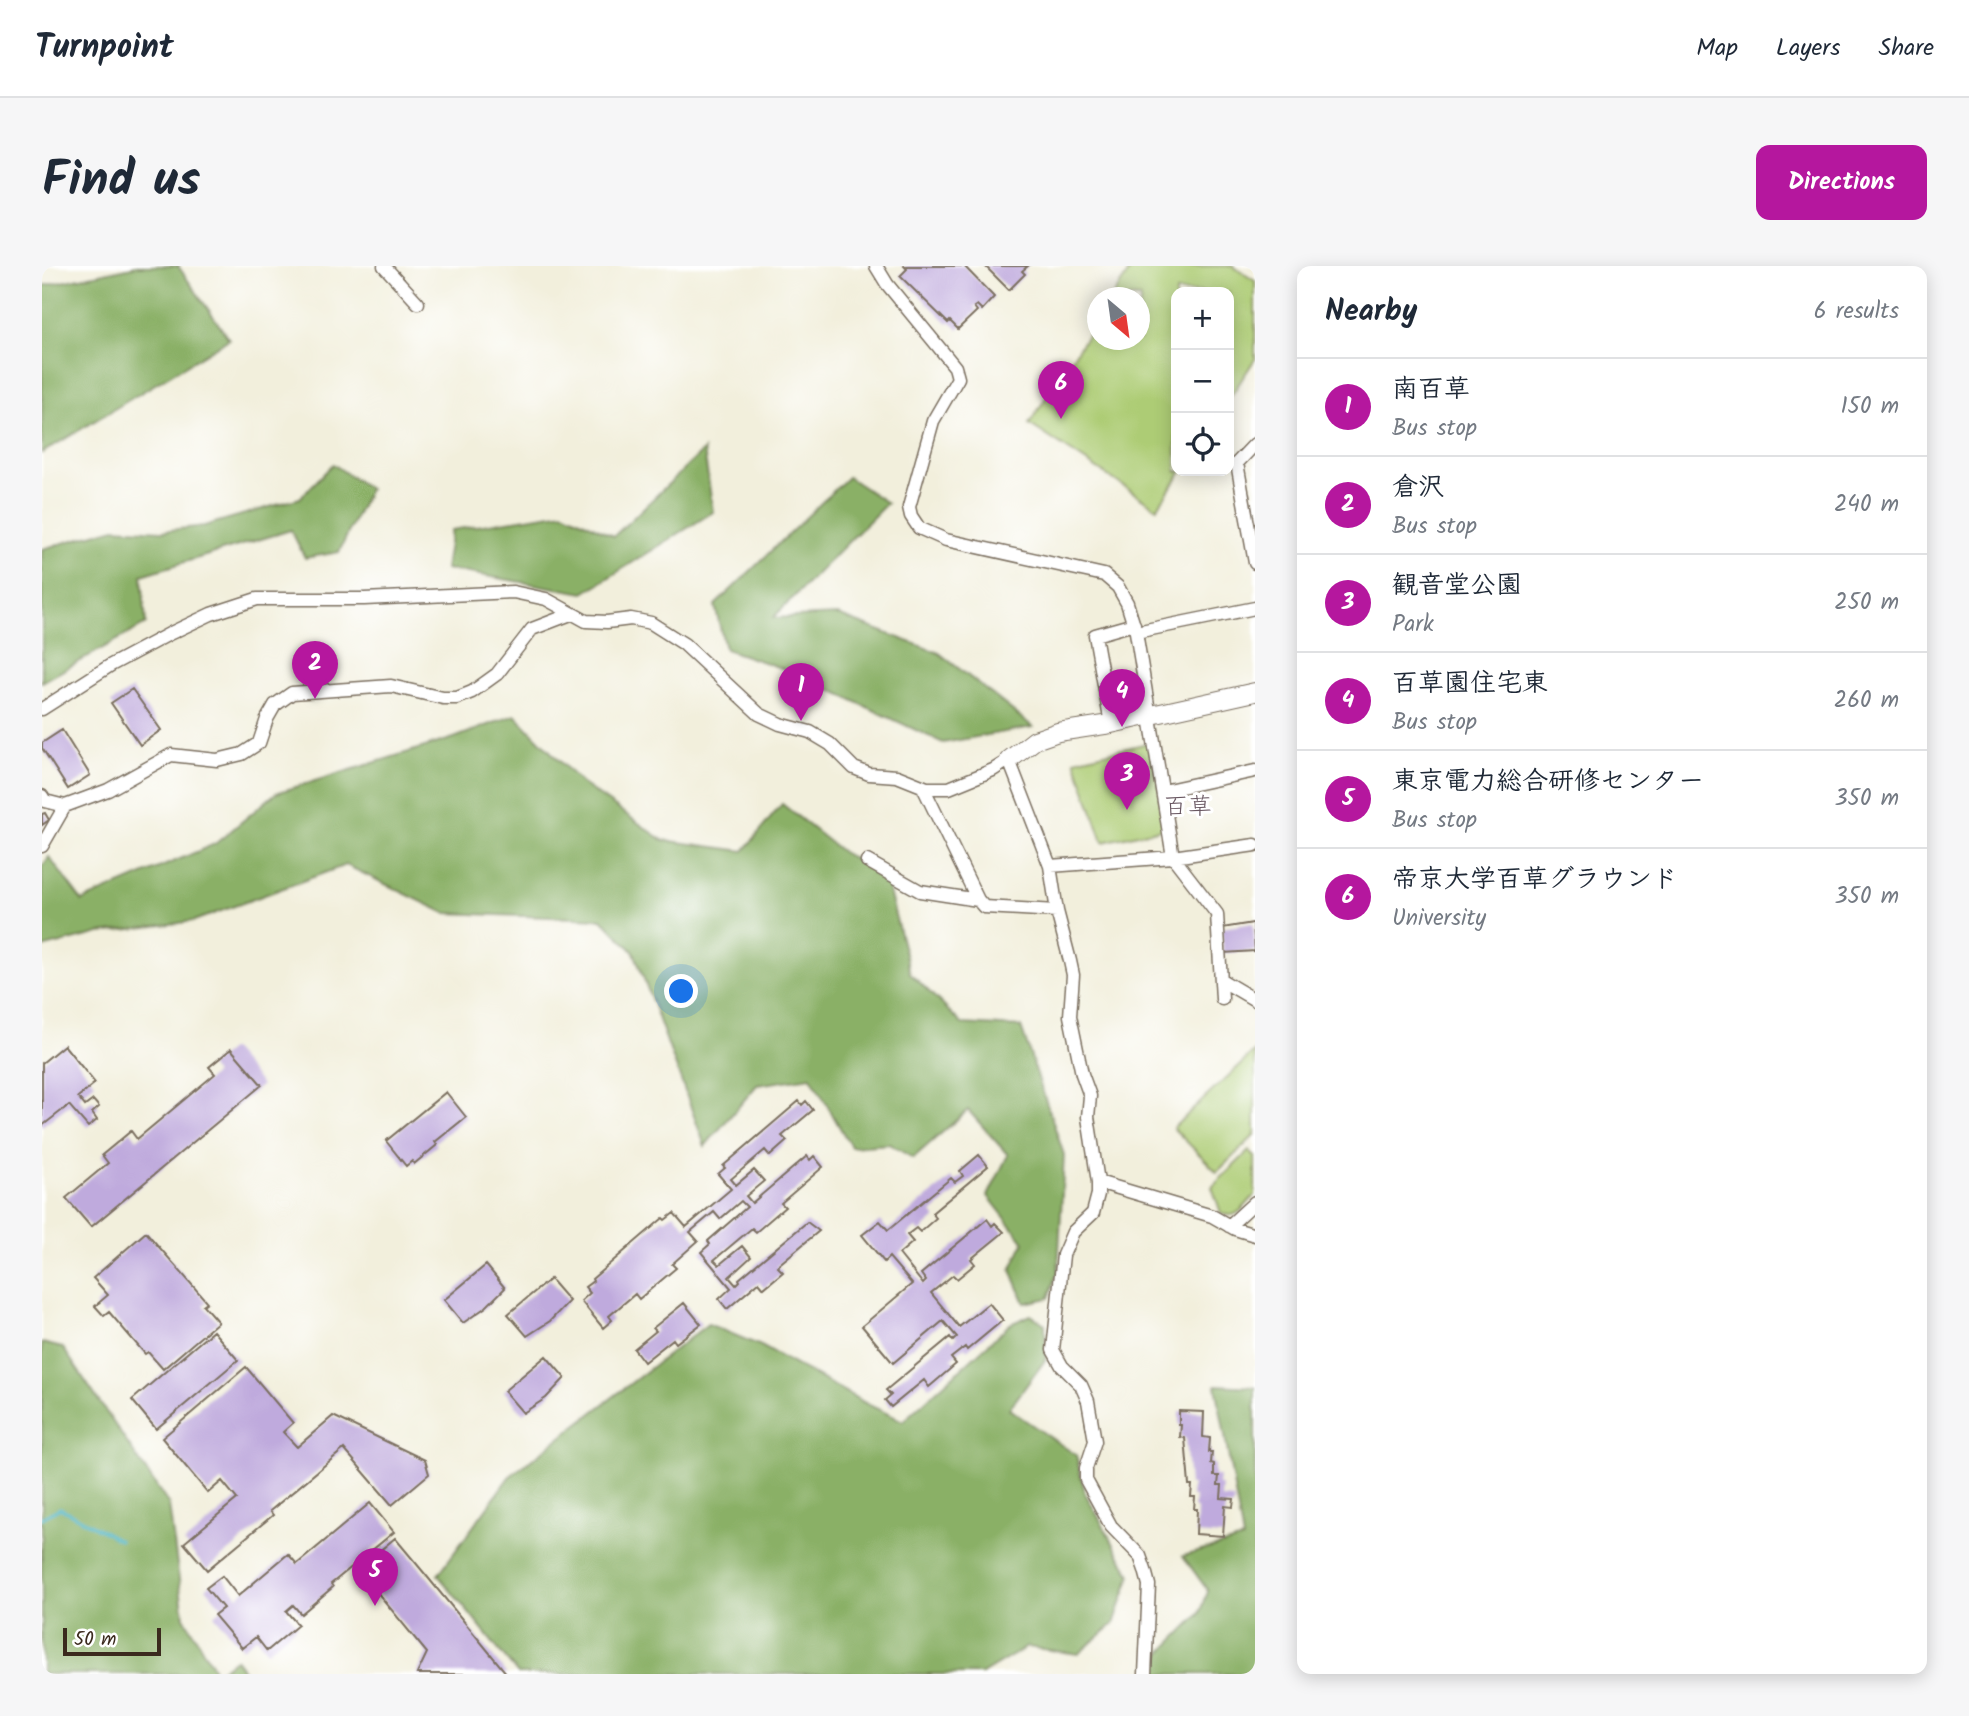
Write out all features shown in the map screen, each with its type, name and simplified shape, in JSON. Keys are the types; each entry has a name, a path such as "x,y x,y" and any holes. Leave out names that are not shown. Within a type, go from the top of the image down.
{"street":[{"path":"384,266 418,303"},
{"path":"876,266 887,284 955,367 958,378 933,421 909,507 919,528 946,540 1104,575 1118,587 1127,603 1135,628 1151,715 1172,856 1217,914 1222,999"},
{"path":"1255,444 1237,463 1255,564"},
{"path":"42,709 111,665 171,633 211,614 257,599 364,599 513,592 546,599 586,621 631,619 651,623 684,644 759,714 780,724 810,732 830,744 854,768 869,775 897,776 923,787 949,788 993,770 1035,740 1058,732 1111,724 1255,691"},
{"path":"1111,724 1095,635 1255,608"},
{"path":"42,796 45,801 65,806 108,790 171,755 217,760 242,754 259,743 275,705 292,693 391,686 443,698 457,698 472,692 497,674 532,629 571,614"},
{"path":"1009,760 1050,866 1057,911 1073,975 1070,1016 1082,1074 1090,1096 1088,1117 1098,1182 1093,1213 1073,1232 1063,1255 1053,1350 1062,1366 1081,1385 1088,1401 1095,1441 1086,1468 1086,1480 1111,1526 1140,1556 1145,1570 1149,1585 1144,1674"},
{"path":"1163,791 1255,771"},
{"path":"923,787 978,900 984,907 1057,911"},
{"path":"42,846 65,806"},
{"path":"1050,866 1172,856 1255,845"},
{"path":"867,861 920,891 978,900"},
{"path":"1221,980 1255,1000"},
{"path":"1098,1182 1212,1216 1255,1236"},
{"path":"1229,1226 1255,1202"}],"green space":[{"path":"137,266 178,266 229,339 42,453 42,286"},
{"path":"1133,266 1232,266 1255,281 1255,359 1234,391 1234,287 1171,287 1171,476 1179,476 1157,508 1029,424 1087,335 1087,350 1150,350 1150,287 1119,287"},
{"path":"704,450 713,512 584,593 445,569 451,530 564,512 614,536"},
{"path":"333,464 369,489 339,552 305,558 291,530 142,575 146,624 42,682 42,549 115,528 162,531 204,526 300,498"},
{"path":"848,477 887,503 773,618 838,615 939,653 1033,727 943,743 793,672 725,649 715,605"},
{"path":"515,715 581,783 663,840 744,851 782,804 842,852 885,876 910,973 962,1024 1021,1027 1064,1155 1058,1271 1049,1298 1025,1303 1011,1270 1024,1242 988,1196 1008,1155 968,1110 913,1158 889,1144 851,1147 811,1077 757,1085 705,1146 634,952 602,919 445,913 346,865 194,921 100,933 42,948 42,867 49,857 82,901 215,844 276,793 454,738"},
{"path":"1152,742 1165,828 1103,842 1075,760"},
{"path":"1255,1051 1255,1135 1217,1172 1173,1128"},
{"path":"1249,1151 1255,1157 1255,1195 1236,1214 1221,1213 1212,1187"},
{"path":"1031,1315 1045,1324 1046,1359 1009,1409 1076,1455 1085,1493 1131,1575 1114,1624 1078,1654 1027,1647 982,1674 518,1674 438,1575 509,1477 708,1324 761,1346 903,1421 1010,1324"},
{"path":"42,1343 63,1348 169,1505 184,1617 216,1673 235,1659 246,1674 42,1674"},
{"path":"1216,1385 1255,1387 1255,1674 1154,1674 1152,1662 1200,1614 1208,1591 1183,1556 1243,1539"}],"building":[{"path":"904,266 964,266 994,297 982,310 977,305 974,307 977,311 958,329 950,321 948,323 900,276 907,269"},
{"path":"985,266 1028,266 1022,271 1025,274 1009,290"},
{"path":"132,689 161,730 140,745 111,703"},
{"path":"62,730 90,775 68,789 42,748 42,743"},
{"path":"45,813 49,820 42,825 42,814"},
{"path":"1253,923 1255,951 1223,953 1222,928"},
{"path":"64,1045 95,1083 78,1097 85,1106 93,1100 99,1107 92,1113 97,1120 88,1127 69,1105 42,1126 42,1063"},
{"path":"231,1049 262,1085 91,1227 66,1198 108,1163 102,1155 131,1131 137,1139 215,1074 209,1067"},
{"path":"446,1092 466,1117 435,1142 437,1145 414,1164 412,1161 406,1166 386,1141"},
{"path":"799,1101 802,1105 806,1101 813,1110 782,1136 787,1141 770,1156 765,1150 731,1179 736,1185 754,1170 764,1181 746,1196 752,1203 807,1156 810,1160 814,1156 823,1167 781,1203 785,1207 756,1232 752,1228 714,1260 719,1265 742,1246 751,1257 729,1277 736,1285 739,1279 807,1222 819,1231 777,1266 783,1272 764,1288 759,1282 727,1309 719,1299 731,1288 701,1252 710,1244 708,1241 747,1207 741,1201 720,1219 714,1212 690,1232 698,1241 672,1264 676,1268 639,1299 635,1294 609,1316 612,1320 603,1328 581,1301 590,1293 585,1287 663,1218 665,1220 674,1213 686,1227 731,1189 718,1174 725,1168 723,1166"},
{"path":"979,1155 988,1166 932,1213 936,1218 920,1232 916,1228 907,1235 913,1242 899,1254 923,1284 926,1281 921,1274 987,1219 992,1226 995,1223 1004,1232 971,1259 975,1264 957,1279 953,1275 931,1293 959,1327 989,1303 1003,1320 967,1350 965,1347 951,1358 956,1364 929,1387 924,1380 891,1407 885,1400 891,1395 886,1390 950,1337 953,1341 957,1337 943,1321 893,1363 862,1326 912,1284 889,1257 884,1262 862,1235 880,1221 888,1230 951,1178 955,1182 963,1176 960,1171"},
{"path":"146,1232 207,1302 203,1305 218,1322 163,1369 148,1352 145,1354 109,1312 104,1316 95,1306 108,1295 93,1278"},
{"path":"486,1265 505,1288 486,1307 463,1323 444,1300"},
{"path":"550,1279 569,1301 550,1321 527,1336 508,1314"},
{"path":"684,1303 701,1324 676,1343 673,1339 644,1362 634,1349 656,1331 653,1328"},
{"path":"213,1331 238,1360 156,1429 132,1400"},
{"path":"546,1356 565,1378 546,1398 523,1413 504,1391"},
{"path":"246,1367 293,1423 283,1432 297,1447 333,1416 425,1460 429,1474 392,1505 344,1449 270,1511 273,1515 207,1570 184,1543 237,1499 222,1481 208,1493 162,1438"},
{"path":"1179,1411 1204,1412 1203,1437 1210,1438 1211,1463 1214,1464 1214,1476 1219,1476 1218,1485 1222,1485 1221,1498 1234,1499 1233,1507 1225,1506 1223,1536 1196,1534 1197,1509 1194,1509 1195,1497 1191,1497 1192,1485 1189,1485 1185,1438 1180,1437"},
{"path":"370,1503 394,1532 331,1584 333,1587 301,1614 293,1605 286,1611 298,1625 267,1651 256,1637 242,1648 214,1615 223,1608 206,1588 222,1576 238,1596 288,1554 297,1564"},
{"path":"395,1538 507,1674 417,1674 427,1653 358,1569"}],"waterway":[{"path":"42,1518 60,1508 119,1540"}],"place":[{"name":"帝京大学百草グラウンド","path":"1061,419"},
{"name":"倉沢","path":"315,699"},
{"name":"南百草","path":"801,721"},
{"name":"百草園住宅東","path":"1122,727"},
{"name":"観音堂公園","path":"1127,810"},
{"name":"東京電力総合研修センター","path":"375,1606"}],"district":[{"name":"百草","path":"1188,807"}]}
